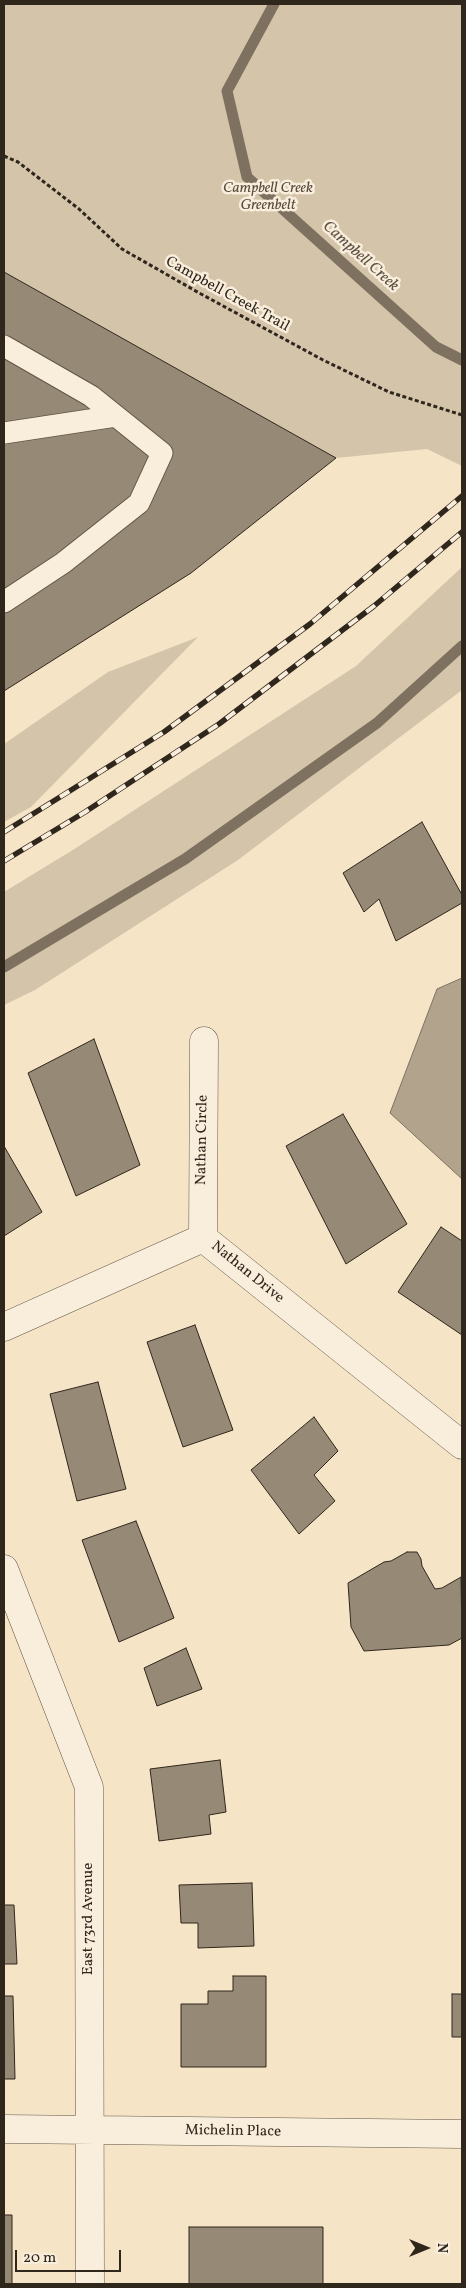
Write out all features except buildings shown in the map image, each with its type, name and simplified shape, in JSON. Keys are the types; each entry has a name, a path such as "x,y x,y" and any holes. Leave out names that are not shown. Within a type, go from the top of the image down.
{"street":[{"name":"Nathan Circle","path":"202,1238 204,1041"},
{"name":"Nathan Drive","path":"4,1327 202,1238 462,1445"},
{"name":"East 73rd Avenue","path":"4,1570 89,1787 90,2284"},
{"name":"Michelin Place","path":"4,2129 462,2134"}],"lane":[{"path":"4,346 91,396 162,452 139,503 63,563 9,596"},
{"path":"4,433 116,416"}],"path":[{"name":"Campbell Creek Trail","path":"4,156 18,162 79,208 122,249 201,294 323,360 389,392 462,415"}],"green space":[{"name":"Campbell Creek Greenbelt","path":"4,4 462,4 462,466 427,449 336,458 4,272"},
{"path":"462,567 462,690 238,860 35,990 4,1005 4,892 76,848 356,666"},
{"path":"198,637 31,807 4,822 4,744 108,672"}],"shaded area":[{"path":"462,978 462,1179 390,1113 437,989"}],"waterway":[{"name":"Campbell Creek","path":"274,4 227,91 247,177 436,347 462,360"},
{"path":"4,967 185,859 377,723 462,646"}],"railway":[{"path":"4,832 164,732 310,624 462,496"},
{"path":"4,861 85,812 219,724 374,606 462,532"}]}
